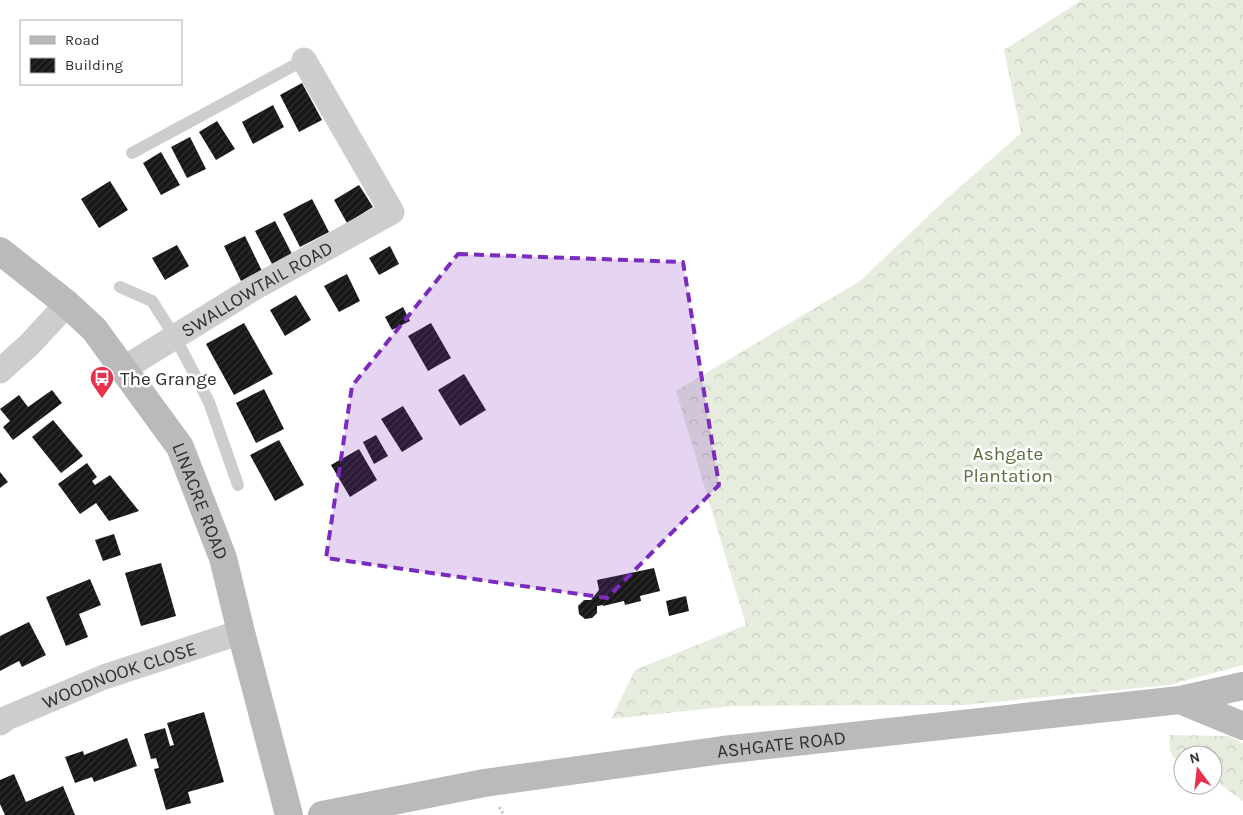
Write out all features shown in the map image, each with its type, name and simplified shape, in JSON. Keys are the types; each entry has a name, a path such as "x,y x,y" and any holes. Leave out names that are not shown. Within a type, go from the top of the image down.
{"street":[{"name":"SWALLOWTAIL ROAD","path":"123,369 254,288 392,212 304,60"},
{"name":"LINACRE ROAD","path":"0,251 94,328 180,447 223,558 289,815"},
{"path":"0,371 30,344 67,304"},
{"name":"WOODNOOK CLOSE","path":"0,723 7,718 104,677 241,632"},
{"name":"ASHGATE ROAD","path":"322,815 484,783 684,756 1180,700 1243,686"},
{"path":"1180,700 1243,726"}],"lane":[{"path":"132,153 304,60"},
{"path":"120,287 152,301 175,337 209,402 238,485"}],"highlighted area":[{"path":"458,254 683,262 719,485 607,598 326,558 352,386"}],"green space":[{"name":"Ashgate Plantation","path":"1082,0 1243,0 1243,665 1169,685 963,705 733,706 611,719 635,670 746,625 676,391 860,281 944,201 1021,133 1004,50"},
{"path":"1170,735 1228,736 1243,743 1243,801 1223,786 1223,745 1173,745 1173,756 1170,748"}],"building":[{"path":"302,83 322,120 299,132 280,95"},
{"path":"273,105 284,127 253,144 242,122"},
{"path":"217,121 235,149 216,160 199,132"},
{"path":"190,137 206,169 187,178 171,147"},
{"path":"161,152 180,185 161,195 143,163"},
{"path":"110,181 128,210 99,228 81,199"},
{"path":"359,185 373,207 347,223 334,200"},
{"path":"312,199 329,232 300,247 283,214"},
{"path":"275,221 292,254 272,264 255,231"},
{"path":"245,236 262,271 241,281 224,246"},
{"path":"177,245 189,266 165,280 152,258"},
{"path":"390,246 399,264 379,275 369,258"},
{"path":"347,274 360,301 339,312 324,286"},
{"path":"296,295 311,320 285,336 270,310"},
{"path":"403,307 410,321 392,330 385,317"},
{"path":"244,323 273,374 234,395 206,344"},
{"path":"431,323 451,358 428,371 408,336"},
{"path":"464,374 486,410 460,426 438,390"},
{"path":"264,389 284,429 256,443 236,403"},
{"path":"52,390 62,403 13,440 3,427 10,421 0,409 19,395 28,407"},
{"path":"403,406 423,439 402,452 381,419"},
{"path":"53,420 83,456 61,473 32,437"},
{"path":"376,435 388,456 374,464 363,442"},
{"path":"279,440 304,485 275,501 250,455"},
{"path":"359,449 377,480 350,497 331,465"},
{"path":"87,463 97,477 92,481 95,485 110,475 139,511 109,521 96,503 80,514 58,484"},
{"path":"0,472 8,482 0,488"},
{"path":"114,534 121,555 103,561 95,540"},
{"path":"161,563 176,616 141,626 125,573"},
{"path":"654,568 660,591 640,596 641,601 625,605 624,601 597,606 597,613 592,618 585,619 579,614 578,606 584,600 591,600 599,590 597,580"},
{"path":"90,579 101,605 79,614 88,637 66,646 46,597"},
{"path":"686,596 689,611 669,616 666,601"},
{"path":"29,622 46,655 22,667 19,661 0,671 0,636"},
{"path":"204,712 224,782 188,792 191,803 166,810 154,769 159,768 156,758 151,759 144,734 165,728 170,746 174,745 167,723"},
{"path":"127,738 137,766 94,782 92,777 75,783 65,757 83,751 84,755"},
{"path":"14,774 26,802 63,786 75,815 5,815 0,804 0,780"}],"place":[{"name":"The Grange","path":"102,399"}]}
